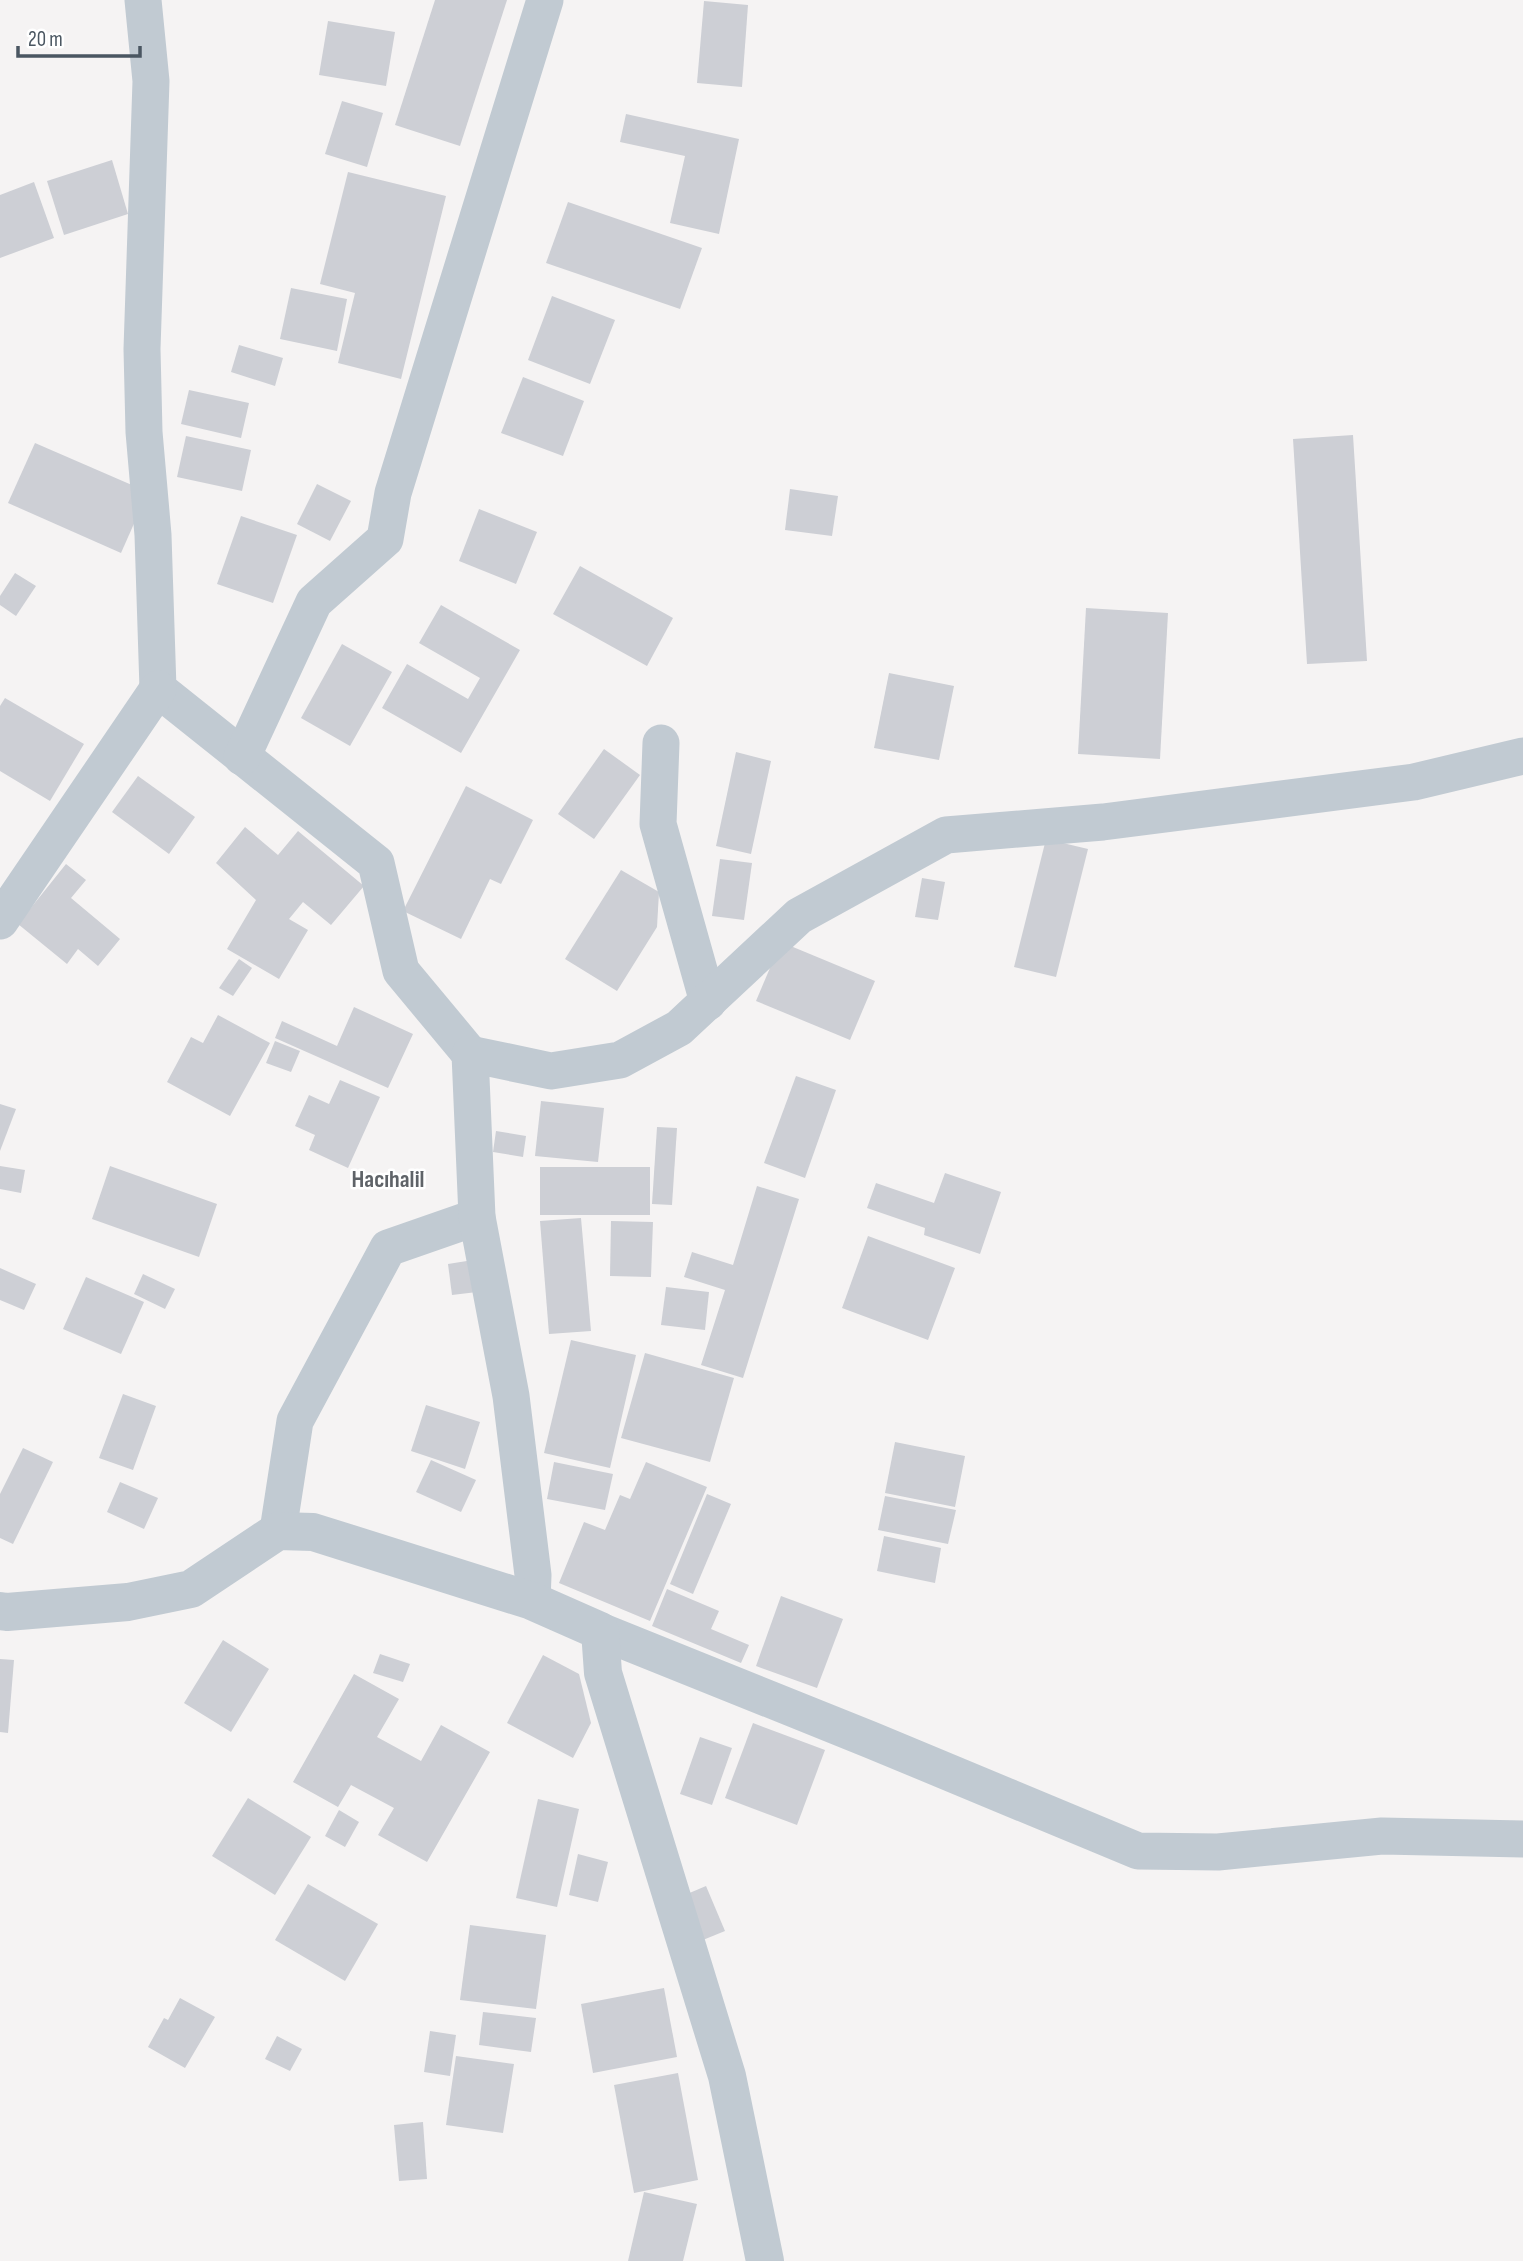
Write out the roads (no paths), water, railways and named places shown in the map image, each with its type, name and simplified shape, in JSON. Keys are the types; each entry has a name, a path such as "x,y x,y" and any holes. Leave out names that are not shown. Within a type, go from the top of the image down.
{"street":[{"path":"0,921 158,689 153,535 144,432 142,349 151,81 144,0"},
{"path":"242,757 314,603 385,539 393,493 545,0"},
{"path":"158,689 376,863 401,971 470,1054 477,1217 511,1395 533,1576 532,1601"},
{"path":"661,743 657,824 708,1002"},
{"path":"470,1054 551,1071 620,1060 679,1028 799,916 946,835 1103,822 1414,782 1523,756"},
{"path":"278,1531 295,1421 388,1248 477,1217"},
{"path":"0,1611 128,1602 191,1589 278,1531 313,1532 532,1601 1138,1852 1218,1852 1382,1836 1523,1839"},
{"path":"600,1631 603,1673 727,2076 765,2261"}],"district":[{"name":"Hacıhalil","path":"388,1179"}]}
